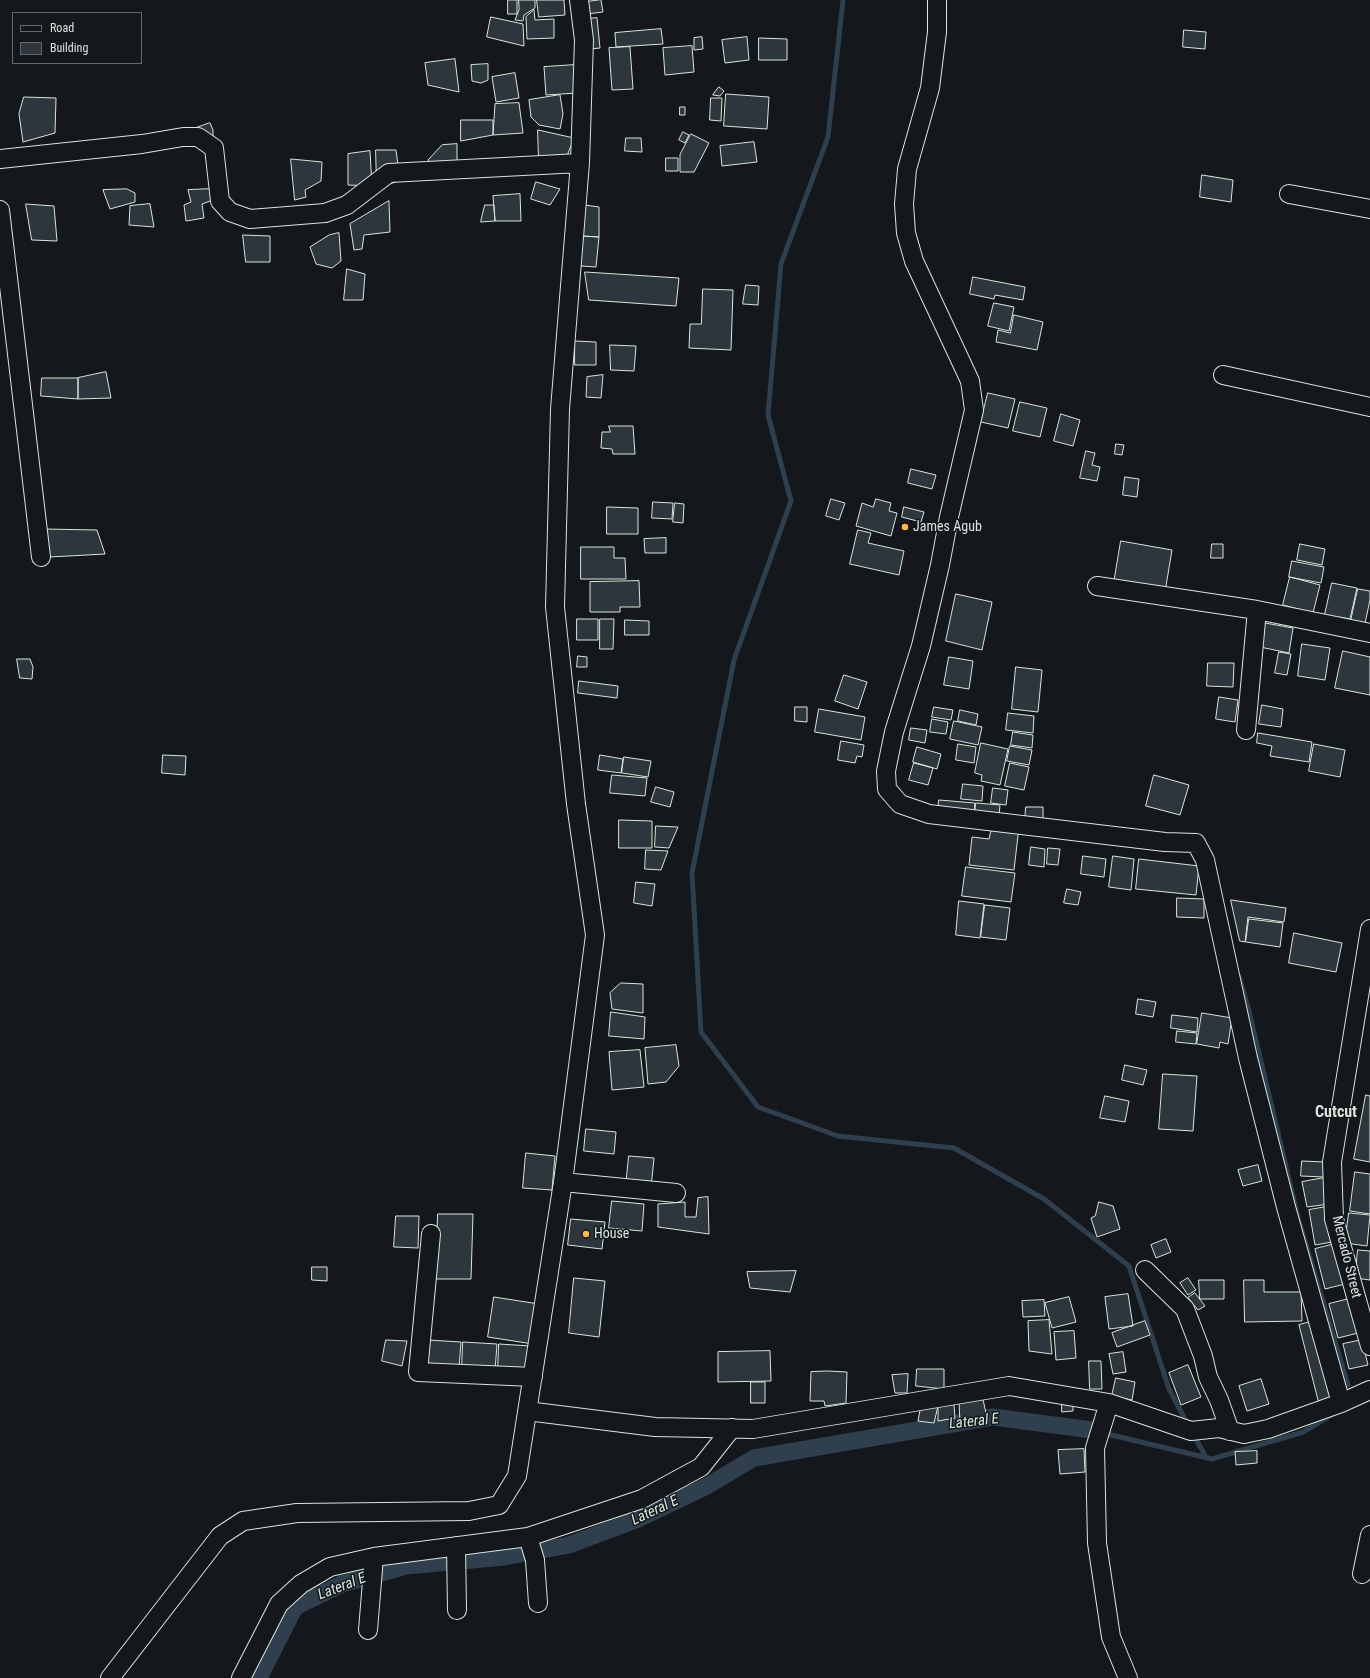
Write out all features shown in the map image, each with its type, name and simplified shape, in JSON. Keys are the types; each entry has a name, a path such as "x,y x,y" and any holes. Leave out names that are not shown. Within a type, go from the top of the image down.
{"street":[{"path":"110,1678 220,1536 243,1521 297,1513 469,1511 499,1505 517,1476 563,1182 595,935 576,804 556,607 560,409 580,163 584,40 579,0"},
{"path":"937,0 937,32 930,88 907,169 904,204 906,233 914,261 970,381 974,410 921,646 894,732 886,771 887,789 900,804 929,814 1165,842 1196,843 1205,860 1252,1073 1286,1207 1340,1403"},
{"path":"0,159 142,144 183,137 198,137 214,148 220,201 230,212 250,219 325,213 347,205 389,173 580,163"},
{"path":"1289,194 1370,209"},
{"path":"0,210 41,557"},
{"path":"1223,375 1370,407"},
{"path":"1097,586 1257,610 1370,633"},
{"path":"1246,730 1257,610"},
{"name":"Mercado Street","path":"1370,929 1332,1162 1334,1219 1370,1346"},
{"path":"563,1182 676,1193"},
{"path":"431,1234 418,1372 533,1377"},
{"path":"1146,1270 1185,1309 1203,1356 1208,1377 1219,1400 1224,1429"},
{"path":"527,1411 655,1427 753,1428 1009,1386 1109,1403 1191,1431 1224,1429 1244,1434 1268,1429 1340,1403 1370,1390"},
{"path":"1109,1403 1095,1448 1098,1543 1111,1637 1128,1678"},
{"path":"240,1678 279,1604 301,1584 330,1567 373,1566 457,1548 529,1540 642,1500 701,1467 732,1428"},
{"path":"1362,1574 1370,1535"},
{"path":"529,1540 535,1560 538,1603"},
{"path":"456,1610 457,1548"},
{"path":"368,1630 373,1566"}],"building":[{"path":"508,0 517,0 517,14 508,14"},
{"path":"519,0 535,0 535,8 524,15 523,21 515,20 519,10"},
{"path":"537,0 564,0 565,15 539,17"},
{"path":"601,0 603,12 587,14 586,2"},
{"path":"534,10 535,20 554,19 554,38 527,39 526,17"},
{"path":"491,17 523,24 524,46 487,37"},
{"path":"597,18 600,48 590,49 587,19"},
{"path":"661,29 663,44 616,47 615,33"},
{"path":"1184,30 1206,32 1205,49 1183,47"},
{"path":"702,37 703,49 694,50 694,38"},
{"path":"747,37 749,60 725,63 722,40"},
{"path":"759,38 787,39 787,60 759,60"},
{"path":"692,46 694,72 665,75 663,48"},
{"path":"630,47 633,89 612,90 609,48"},
{"path":"455,59 459,92 428,85 425,63"},
{"path":"488,64 488,80 481,83 472,81 471,65"},
{"path":"575,65 577,93 546,95 544,67"},
{"path":"515,73 519,98 496,102 492,77"},
{"path":"719,87 724,91 720,96 713,95"},
{"path":"726,94 769,97 767,129 724,126"},
{"path":"560,95 563,114 560,129 539,125 531,117 529,100"},
{"path":"24,97 56,98 55,133 23,142 19,114"},
{"path":"711,98 722,98 721,121 710,120"},
{"path":"519,103 523,133 493,135 495,104"},
{"path":"680,107 685,107 685,115 680,115"},
{"path":"461,120 493,120 493,135 461,141"},
{"path":"210,123 213,130 213,137 198,145 196,128"},
{"path":"538,130 574,138 565,161 539,162"},
{"path":"683,132 689,135 685,143 679,140"},
{"path":"691,134 709,143 694,172 680,172 680,155"},
{"path":"626,138 641,138 642,152 625,151"},
{"path":"754,142 757,162 722,166 720,146"},
{"path":"457,144 457,178 440,177 428,160 442,145"},
{"path":"376,150 396,150 400,181 377,187"},
{"path":"370,151 372,186 348,185 348,154"},
{"path":"666,158 678,158 678,171 666,171"},
{"path":"291,159 322,162 321,181 305,190 306,197 295,200"},
{"path":"1202,175 1233,180 1231,202 1200,197"},
{"path":"536,182 560,189 550,205 531,199"},
{"path":"127,189 135,193 135,202 110,209 103,190"},
{"path":"212,189 213,200 202,204 204,218 186,221 184,205 191,202 188,190"},
{"path":"520,194 521,221 495,221 493,196"},
{"path":"389,201 390,232 364,235 362,249 354,250 350,224"},
{"path":"26,204 54,206 57,241 32,240"},
{"path":"150,204 154,227 129,225 130,206"},
{"path":"485,205 494,205 495,221 481,222"},
{"path":"585,205 599,207 599,237 582,236"},
{"path":"339,233 341,261 332,268 316,264 310,247 329,235"},
{"path":"243,235 270,236 270,262 246,262"},
{"path":"582,236 599,237 596,267 581,266"},
{"path":"347,269 365,274 363,300 344,300"},
{"path":"585,272 679,278 676,306 589,300"},
{"path":"973,277 1025,287 1023,300 995,295 994,299 970,294"},
{"path":"746,285 759,286 758,305 743,304"},
{"path":"703,289 733,290 731,350 689,348 690,324 701,324"},
{"path":"994,303 1014,307 1009,331 988,326"},
{"path":"1014,315 1043,322 1037,350 996,342 998,330 1010,333"},
{"path":"575,341 596,342 596,365 575,365"},
{"path":"610,345 636,346 634,371 611,370"},
{"path":"106,372 111,398 78,399 78,378"},
{"path":"603,375 601,398 586,397 587,377"},
{"path":"42,378 78,378 78,399 41,396"},
{"path":"988,393 1015,399 1008,428 981,422"},
{"path":"1020,402 1047,408 1040,437 1013,431"},
{"path":"1061,414 1080,420 1073,446 1054,441"},
{"path":"609,426 633,426 635,454 613,454 612,449 601,448 602,432 610,432"},
{"path":"1116,444 1124,445 1122,455 1115,454"},
{"path":"1086,451 1095,453 1092,465 1100,467 1097,481 1080,478"},
{"path":"911,469 936,475 932,489 908,483"},
{"path":"1125,477 1139,479 1137,497 1123,495"},
{"path":"831,499 845,503 839,520 826,516"},
{"path":"876,499 891,503 889,511 897,513 891,536 856,526 862,503 873,507"},
{"path":"653,502 673,503 672,519 652,518"},
{"path":"675,503 684,504 683,523 673,522"},
{"path":"607,507 638,508 638,534 607,534"},
{"path":"904,507 924,512 921,522 902,517"},
{"path":"44,529 97,530 105,554 50,557"},
{"path":"858,530 871,533 868,543 904,551 899,575 850,564"},
{"path":"666,538 666,553 645,553 644,539"},
{"path":"1121,541 1172,550 1165,592 1114,583"},
{"path":"1212,544 1223,544 1223,558 1211,558"},
{"path":"1300,544 1325,549 1322,565 1297,560"},
{"path":"581,547 614,547 614,558 625,558 626,579 581,579"},
{"path":"1292,561 1324,567 1321,583 1289,577"},
{"path":"1290,577 1320,585 1313,613 1283,605"},
{"path":"639,581 640,607 620,607 620,612 590,612 590,582"},
{"path":"1332,583 1357,588 1350,619 1339,617 1338,622 1324,619"},
{"path":"1358,589 1370,591 1370,600 1364,628 1350,625"},
{"path":"956,594 992,602 982,650 946,641"},
{"path":"577,619 598,619 598,640 577,640"},
{"path":"600,619 614,619 613,649 600,649"},
{"path":"625,620 649,621 649,635 625,635"},
{"path":"1265,623 1293,628 1289,653 1260,647"},
{"path":"1302,644 1330,648 1325,680 1298,676"},
{"path":"1343,651 1370,657 1370,695 1335,688"},
{"path":"1279,652 1291,654 1287,675 1275,673"},
{"path":"578,656 587,657 587,667 577,667"},
{"path":"949,657 973,661 969,689 944,685"},
{"path":"17,659 30,659 33,667 32,679 20,678"},
{"path":"1208,663 1234,663 1233,687 1207,686"},
{"path":"1016,667 1042,670 1038,712 1012,709"},
{"path":"844,675 867,682 858,709 835,701"},
{"path":"579,681 618,686 617,698 578,693"},
{"path":"1219,697 1238,700 1235,722 1216,719"},
{"path":"1262,705 1283,709 1281,727 1259,724"},
{"path":"795,707 807,707 807,722 795,721"},
{"path":"934,707 953,710 951,720 932,717"},
{"path":"819,709 865,717 861,740 815,732"},
{"path":"960,710 978,714 976,725 958,721"},
{"path":"1008,713 1034,716 1033,733 1006,730"},
{"path":"932,719 948,722 946,734 930,732"},
{"path":"954,721 982,727 978,745 950,739"},
{"path":"911,728 927,730 925,743 909,740"},
{"path":"1013,732 1033,735 1032,748 1011,745"},
{"path":"1258,733 1312,742 1309,762 1270,756 1272,746 1257,743"},
{"path":"841,741 864,745 862,757 857,756 855,763 838,760"},
{"path":"981,743 1008,749 1000,785 981,781 982,775 975,773"},
{"path":"958,744 976,747 974,763 956,760"},
{"path":"1314,744 1345,750 1340,777 1309,771"},
{"path":"1010,746 1032,750 1029,765 1007,761"},
{"path":"917,747 941,754 937,769 913,762"},
{"path":"163,755 186,756 185,775 162,773"},
{"path":"600,755 623,759 621,773 598,770"},
{"path":"624,757 651,761 648,777 622,773"},
{"path":"914,763 933,768 928,785 909,780"},
{"path":"1010,763 1029,767 1024,790 1005,786"},
{"path":"612,775 647,778 645,796 610,793"},
{"path":"1154,775 1189,785 1180,815 1146,806"},
{"path":"963,784 983,786 982,801 961,799"},
{"path":"656,787 674,792 670,807 651,802"},
{"path":"993,788 1008,790 1006,805 991,803"},
{"path":"939,800 975,803 974,814 938,811"},
{"path":"976,803 1000,805 999,816 975,814"},
{"path":"1026,807 1043,807 1043,822 1025,822"},
{"path":"619,820 652,821 652,848 619,848"},
{"path":"656,826 678,827 669,848 655,847"},
{"path":"1019,827 1014,870 969,865 972,837 989,839 991,830"},
{"path":"1031,847 1045,849 1044,867 1029,865"},
{"path":"1048,848 1060,849 1058,865 1047,864"},
{"path":"646,850 668,851 661,870 645,869"},
{"path":"1083,856 1106,859 1104,877 1081,874"},
{"path":"1113,856 1134,859 1131,890 1109,887"},
{"path":"1139,859 1199,866 1196,895 1136,889"},
{"path":"966,867 1015,873 1011,902 962,896"},
{"path":"636,882 655,884 652,906 634,903"},
{"path":"1067,889 1081,892 1078,905 1064,903"},
{"path":"1177,898 1204,899 1204,918 1177,917"},
{"path":"1231,900 1286,908 1284,922 1248,917 1245,942 1240,941"},
{"path":"959,901 984,904 980,938 956,935"},
{"path":"985,905 1010,908 1006,940 981,937"},
{"path":"1249,919 1283,923 1280,947 1246,942"},
{"path":"1294,933 1342,943 1336,972 1289,963"},
{"path":"621,983 643,984 643,1013 612,1009 610,993"},
{"path":"1138,999 1156,1002 1153,1017 1136,1014"},
{"path":"611,1012 645,1017 644,1039 609,1036"},
{"path":"1202,1013 1232,1018 1228,1044 1220,1042 1219,1048 1197,1044"},
{"path":"1172,1015 1198,1018 1197,1032 1171,1028"},
{"path":"1177,1031 1197,1033 1196,1044 1176,1042"},
{"path":"676,1045 679,1066 666,1082 648,1084 645,1048"},
{"path":"640,1050 644,1087 612,1090 609,1052"},
{"path":"1125,1065 1147,1070 1143,1085 1122,1080"},
{"path":"1163,1074 1197,1076 1193,1131 1159,1129"},
{"path":"1366,1095 1370,1096 1370,1162 1354,1159"},
{"path":"1105,1096 1129,1101 1125,1122 1100,1118"},
{"path":"586,1129 616,1132 614,1154 584,1151"},
{"path":"526,1153 555,1156 552,1190 523,1188"},
{"path":"629,1156 654,1158 651,1188 626,1186"},
{"path":"1302,1161 1325,1162 1324,1177 1301,1176"},
{"path":"1258,1165 1262,1181 1243,1186 1238,1170"},
{"path":"1355,1172 1370,1174 1370,1214 1350,1211"},
{"path":"1324,1178 1329,1204 1307,1207 1302,1182"},
{"path":"708,1197 709,1234 658,1227 658,1204 685,1202 685,1217 696,1217 698,1198"},
{"name":"House","path":"612,1201 644,1204 642,1231 609,1228"},
{"path":"1099,1202 1113,1206 1120,1229 1097,1237 1091,1218 1095,1216"},
{"path":"1326,1207 1332,1242 1315,1245 1309,1210"},
{"path":"1349,1213 1370,1215 1367,1246 1345,1243"},
{"path":"438,1214 473,1214 471,1279 436,1279"},
{"path":"396,1216 419,1216 418,1248 394,1247"},
{"name":"House","path":"571,1219 605,1222 602,1249 568,1245"},
{"path":"1166,1239 1171,1252 1156,1258 1151,1245"},
{"path":"1335,1244 1345,1284 1325,1289 1315,1249"},
{"path":"1358,1250 1370,1251 1370,1280 1355,1278"},
{"path":"312,1267 327,1267 327,1281 312,1280"},
{"path":"796,1271 790,1292 750,1288 747,1272"},
{"path":"574,1278 605,1281 599,1337 569,1333"},
{"path":"1188,1278 1196,1290 1188,1295 1180,1283"},
{"path":"1199,1280 1224,1280 1224,1299 1200,1299"},
{"path":"1244,1280 1264,1280 1264,1292 1301,1292 1302,1321 1245,1322"},
{"path":"1195,1293 1205,1306 1198,1310 1188,1298"},
{"path":"1128,1294 1133,1326 1109,1329 1105,1297"},
{"path":"494,1297 539,1304 533,1344 488,1337"},
{"path":"1069,1297 1076,1322 1052,1328 1045,1303"},
{"path":"1349,1299 1358,1333 1338,1338 1329,1304"},
{"path":"1044,1300 1045,1316 1023,1317 1022,1301"},
{"path":"1049,1320 1052,1354 1029,1351 1028,1321"},
{"path":"1145,1321 1150,1335 1117,1347 1112,1333"},
{"path":"1314,1321 1334,1401 1319,1404 1299,1325"},
{"path":"1074,1331 1076,1358 1056,1360 1054,1332"},
{"path":"386,1340 407,1341 402,1366 382,1361"},
{"path":"428,1340 461,1342 459,1368 426,1366"},
{"path":"1362,1340 1368,1365 1349,1369 1343,1344"},
{"path":"463,1342 497,1344 495,1371 462,1369"},
{"path":"499,1344 531,1346 530,1372 498,1371"},
{"path":"770,1351 771,1381 718,1382 718,1352"},
{"path":"1123,1352 1126,1372 1113,1374 1109,1354"},
{"path":"1089,1361 1101,1361 1102,1389 1090,1389"},
{"path":"1188,1365 1201,1397 1181,1405 1169,1373"},
{"path":"917,1369 944,1369 944,1389 916,1386"},
{"path":"811,1372 847,1372 846,1403 825,1406 824,1401 810,1401"},
{"path":"908,1374 907,1393 895,1393 892,1375"},
{"path":"1116,1378 1135,1382 1132,1400 1112,1396"},
{"path":"1261,1379 1269,1404 1247,1411 1239,1386"},
{"path":"751,1382 765,1382 765,1403 751,1403"},
{"path":"982,1395 988,1422 960,1424 959,1400"},
{"path":"1062,1402 1073,1402 1073,1411 1062,1412"},
{"path":"954,1405 955,1418 938,1421 938,1406"},
{"path":"938,1406 934,1423 918,1421 920,1410"},
{"path":"1084,1449 1085,1472 1060,1474 1058,1450"},
{"path":"1257,1451 1257,1463 1236,1465 1235,1452"}],"waterway":[{"path":"843,0 828,137 781,264 768,415 791,501 734,660 692,873 701,1032 758,1107 838,1136 954,1148 1044,1199 1129,1266 1169,1389 1188,1425"},
{"path":"1239,976 1249,1011 1299,1221 1348,1385"},
{"path":"1107,1434 1212,1459 1303,1432 1333,1414"},
{"name":"Lateral E","path":"259,1678 295,1607 342,1584 406,1566 505,1557 569,1545 638,1519 707,1486 754,1458 993,1417 1092,1430"},
{"path":"1193,1434 1206,1457"}],"place":[{"name":"James Agub","path":"905,527"},
{"name":"House","path":"586,1234"}],"district":[{"name":"Cutcut","path":"1336,1113"}]}
